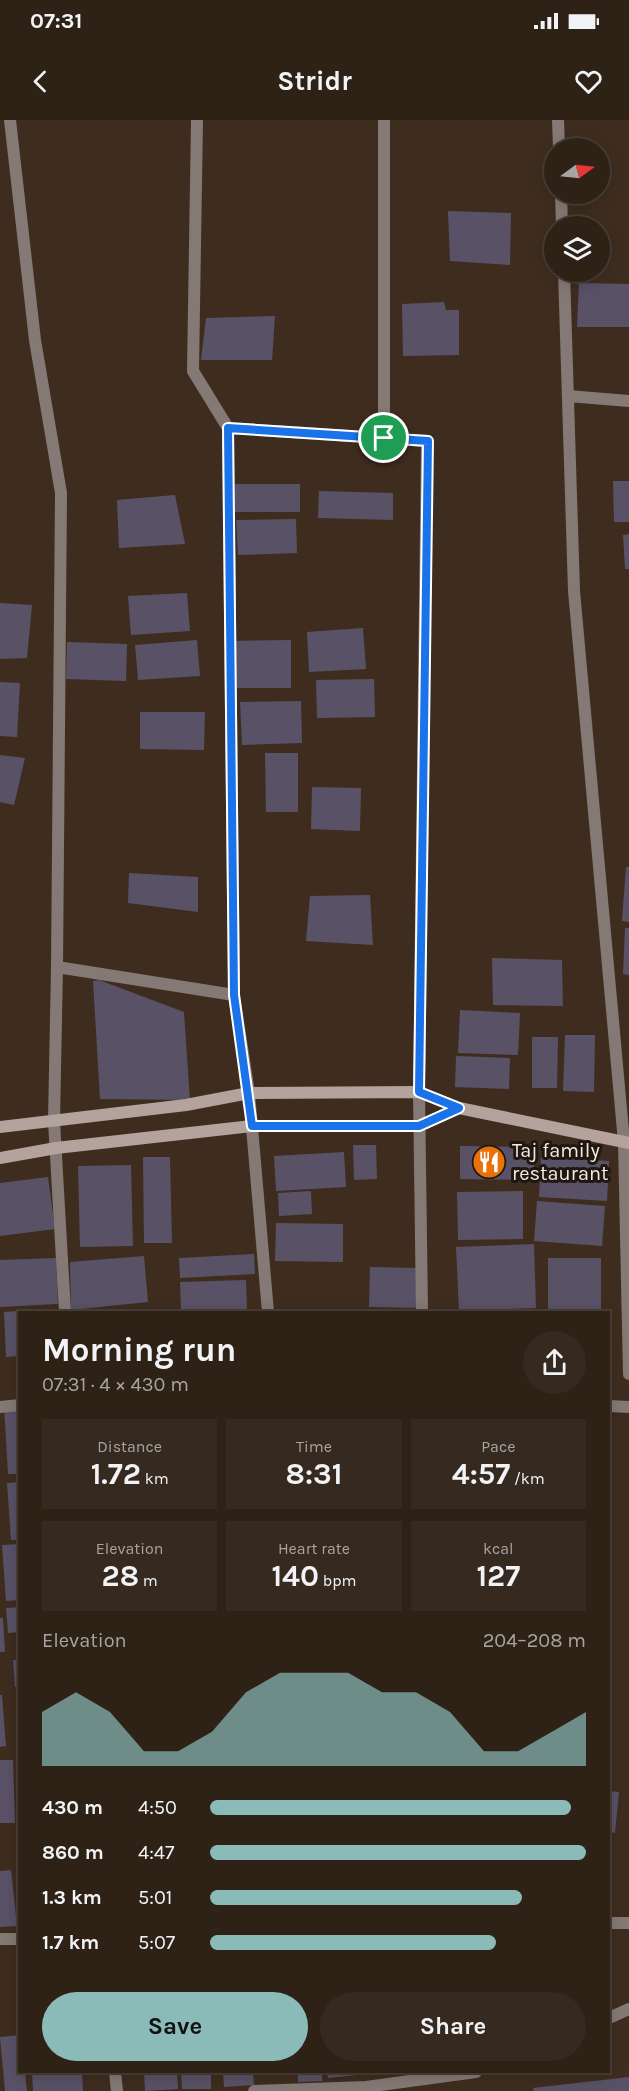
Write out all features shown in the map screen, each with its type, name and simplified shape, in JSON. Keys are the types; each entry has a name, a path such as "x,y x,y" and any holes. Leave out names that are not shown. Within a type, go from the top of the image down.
{"main road":[{"path":"0,1127 186,1105 249,1093 419,1092 459,1108 627,1142"},
{"path":"0,1158 56,1148 252,1126 419,1126 459,1108"}],"street":[{"path":"10,120 35,340 61,493 54,1121 65,1311"},
{"path":"197,120 193,371 228,428 234,995 249,1093 268,1311"},
{"path":"384,120 384,438"},
{"path":"558,120 559,138"},
{"path":"564,282 574,591 627,1142 629,1374"},
{"path":"568,396 629,401"},
{"path":"228,428 428,441 419,1092 422,1311"},
{"path":"57,967 234,995"},
{"path":"0,1407 18,1406"},
{"path":"610,1406 629,1407"},
{"path":"610,1923 629,1923"},
{"path":"0,1939 18,1939"},
{"path":"610,2018 629,2009"},
{"path":"115,2073 117,2091"},
{"path":"254,2091 366,2087 469,2073"}],"building":[{"path":"448,211 511,213 510,265 450,261"},
{"path":"579,283 629,284 629,327 577,327"},
{"path":"444,302 446,310 459,310 459,355 403,356 402,304"},
{"path":"275,316 272,360 201,360 206,318"},
{"path":"613,481 629,481 629,522 614,522"},
{"path":"233,484 300,484 300,512 233,512"},
{"path":"319,491 393,493 393,520 318,518"},
{"path":"175,495 185,544 119,548 117,500"},
{"path":"296,519 297,553 238,555 236,520"},
{"path":"629,534 629,569 625,569 623,535"},
{"path":"187,593 190,631 131,635 128,596"},
{"path":"0,603 32,605 27,658 0,659"},
{"path":"363,628 366,669 309,672 307,632"},
{"path":"197,640 200,676 138,680 135,645"},
{"path":"291,640 291,688 229,688 229,641"},
{"path":"67,642 127,644 126,681 66,679"},
{"path":"374,679 375,717 317,718 316,680"},
{"path":"0,682 20,683 17,737 0,736"},
{"path":"301,701 302,743 242,745 240,702"},
{"path":"140,712 205,712 204,750 140,749"},
{"path":"265,753 298,753 298,812 266,812"},
{"path":"0,755 25,758 14,805 0,802"},
{"path":"312,787 361,788 360,831 311,829"},
{"path":"626,867 629,867 629,922 622,921"},
{"path":"129,873 198,877 198,912 128,903"},
{"path":"370,895 373,945 306,941 310,896"},
{"path":"625,928 629,928 629,975 623,974"},
{"path":"492,958 562,960 563,1006 493,1005"},
{"path":"99,980 184,1012 190,1100 100,1099 93,981"},
{"path":"460,1010 520,1013 518,1055 458,1053"},
{"path":"565,1035 595,1035 594,1092 563,1091"},
{"path":"532,1037 558,1037 557,1088 532,1088"},
{"path":"456,1056 510,1058 509,1089 455,1087"},
{"path":"353,1145 376,1145 377,1179 354,1180"},
{"path":"460,1146 534,1147 534,1180 460,1179"},
{"path":"344,1152 346,1187 276,1191 274,1156"},
{"path":"143,1157 170,1157 172,1243 144,1243"},
{"path":"541,1157 609,1161 607,1201 539,1197"},
{"path":"131,1165 133,1246 80,1247 78,1166"},
{"path":"48,1177 55,1229 0,1236 0,1183"},
{"path":"311,1191 312,1214 279,1216 278,1193"},
{"path":"523,1191 523,1239 458,1240 457,1192"},
{"path":"537,1201 605,1206 602,1246 534,1241"},
{"path":"276,1223 343,1224 343,1262 275,1261"},
{"path":"534,1244 536,1308 459,1311 456,1247"},
{"path":"254,1254 255,1274 180,1278 179,1258"},
{"path":"144,1256 148,1302 71,1310 70,1262"},
{"path":"56,1258 58,1304 0,1307 0,1260"},
{"path":"548,1258 601,1258 601,1311 548,1311"},
{"path":"370,1267 418,1268 418,1308 369,1307"},
{"path":"246,1280 247,1309 181,1311 180,1282"},
{"path":"18,1311 18,1356 6,1357 4,1312"},
{"path":"18,1405 18,1474 8,1474 4,1406"},
{"path":"18,1482 18,1540 11,1540 7,1483"},
{"path":"18,1544 18,1600 6,1601 2,1545"},
{"path":"18,1607 18,1632 8,1633 6,1608"},
{"path":"0,1618 3,1618 5,1652 0,1652"},
{"path":"13,1660 18,1660 18,1687 15,1687"},
{"path":"0,1695 2,1695 6,1746 0,1747"},
{"path":"0,1760 13,1760 15,1823 0,1823"},
{"path":"610,1791 619,1792 615,1833 610,1832"},
{"path":"11,1870 17,1926 0,1927 0,1871"},
{"path":"18,2035 18,2073 25,2073 27,2091 5,2091 0,2037"},
{"path":"32,2073 82,2073 83,2091 33,2091"},
{"path":"144,2073 177,2073 178,2089 145,2091"},
{"path":"181,2073 211,2073 211,2089 182,2089"},
{"path":"223,2073 253,2073 254,2085 224,2087"},
{"path":"298,2073 322,2073 322,2081 298,2082"},
{"path":"327,2073 357,2073 357,2075 328,2078"},
{"path":"629,2077 629,2091 534,2091 533,2088"}],"place":[{"name":"Taj family restaurant","path":"489,1162"}],"route":[{"path":"228,428 384,438 428,441 419,1092 459,1108 419,1126 252,1126 234,995 228,428"}]}
